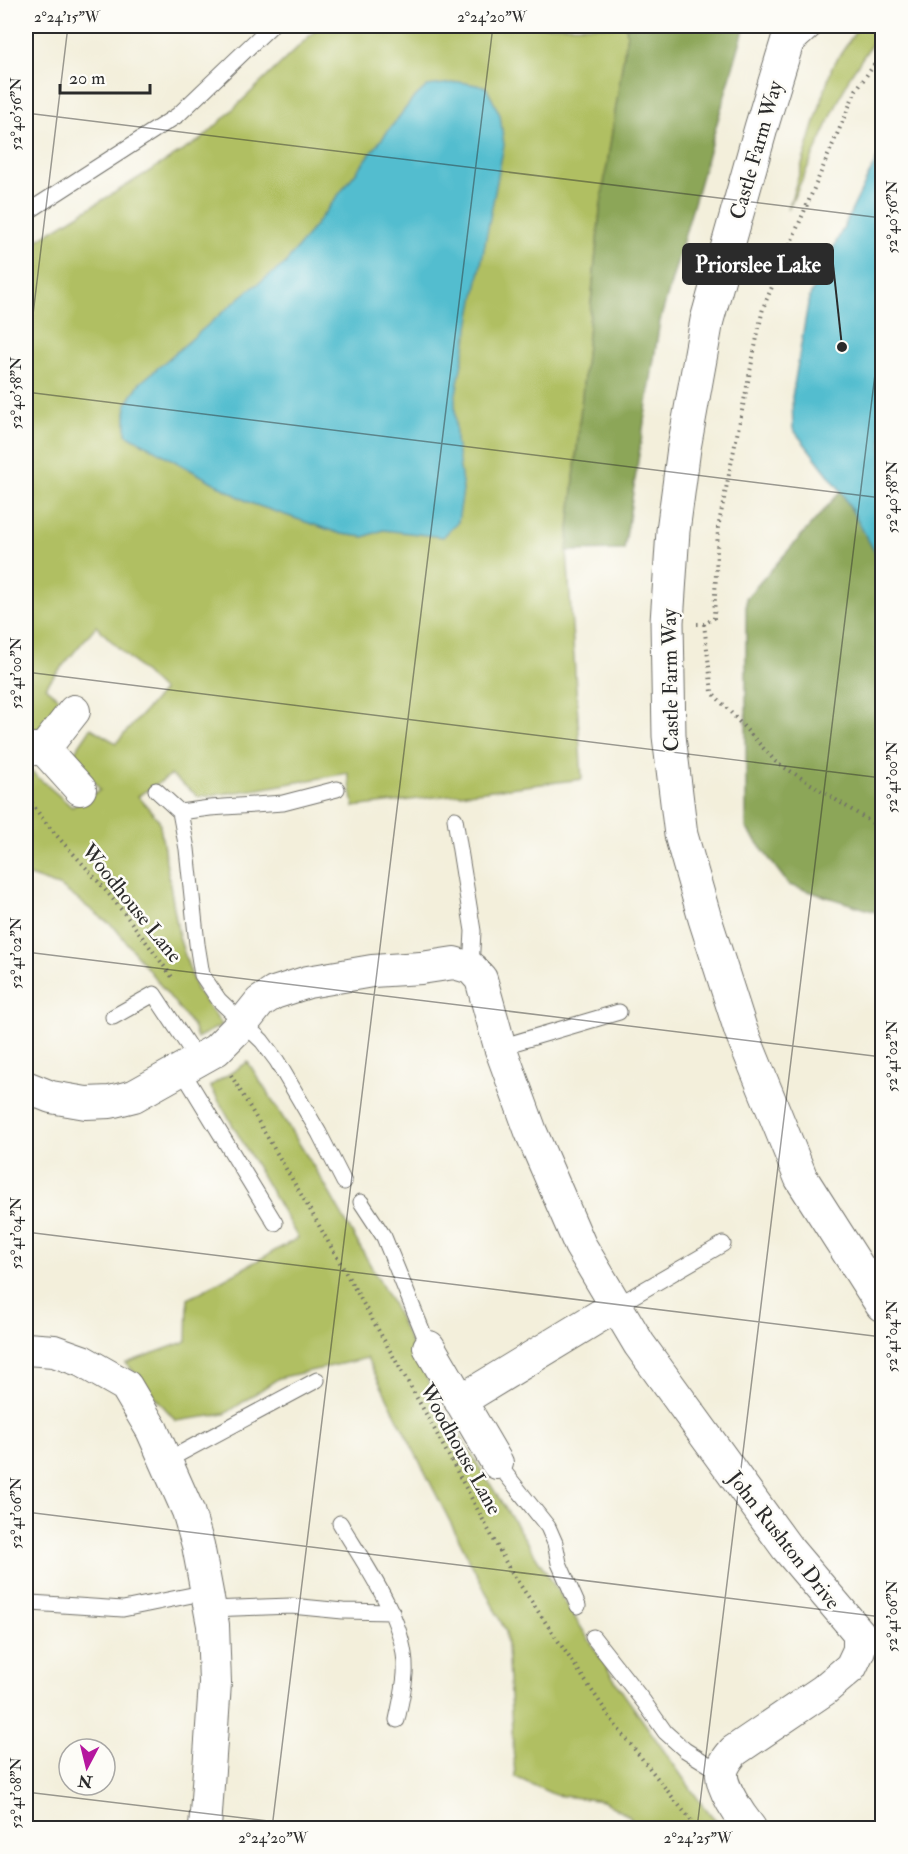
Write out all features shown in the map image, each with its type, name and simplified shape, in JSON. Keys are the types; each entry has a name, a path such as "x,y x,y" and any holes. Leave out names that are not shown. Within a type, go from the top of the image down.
{"main road":[{"name":"Castle Farm Way","path":"792,26 708,320 684,448 673,531 667,622 669,735 681,835 741,1031 801,1178 882,1305"}],"street":[{"path":"74,711 35,749 80,789"},
{"path":"26,1087 51,1097 86,1103 110,1102 134,1096 201,1065 244,1022 260,1002 274,993 308,982 372,971 454,963 471,968"},
{"name":"John Rushton Drive","path":"471,968 481,979 500,1047 531,1132 579,1245 639,1344 787,1548 859,1633 859,1650 851,1668 824,1690 734,1751 727,1759 722,1773"},
{"path":"460,1401 616,1306"},
{"path":"429,1347 497,1463"},
{"path":"26,1348 54,1351 73,1358 126,1386 152,1430 188,1511 198,1545 213,1625 215,1683 205,1828"},
{"path":"722,1773 724,1786 750,1828"}],"lane":[{"path":"26,213 178,115 271,26"},
{"path":"782,59 817,26"},
{"path":"180,812 283,803 337,789"},
{"path":"156,790 180,812 187,849 202,975 219,1000 244,1022 277,1061 319,1133 344,1182"},
{"path":"455,819 473,931 471,968"},
{"path":"112,1017 154,994 201,1065 275,1223"},
{"path":"500,1047 619,1012"},
{"path":"361,1202 384,1237 429,1347"},
{"path":"616,1306 723,1244"},
{"path":"166,1461 317,1380"},
{"path":"497,1463 548,1527 559,1563 578,1606"},
{"path":"340,1523 392,1612 401,1642 405,1673 397,1720"},
{"path":"31,1603 123,1609 208,1601 343,1611 392,1612"},
{"path":"593,1637 665,1732 685,1750 722,1773"}],"path":[{"path":"882,54 856,90 763,308 718,528 714,618 704,624 712,692 776,762 882,829"},
{"name":"Woodhouse Lane","path":"26,792 30,801 58,835 130,918 175,981"},
{"name":"Woodhouse Lane","path":"201,1065 309,1208 510,1570 616,1726 697,1828"}],"green space":[{"path":"320,26 626,26 627,34 600,211 567,551 582,779 354,807 348,773 199,797 171,775 138,796 159,820 179,937 196,989 222,1025 197,1038 193,1026 115,928 61,887 26,875 26,773 33,773 72,807 100,790 74,753 91,728 116,743 163,691 96,626 45,687 61,700 38,731 26,731 26,247 202,139"},
{"path":"626,26 745,26 660,321 624,550 567,551 600,211 627,34"},
{"path":"859,26 882,26 882,29 850,76 788,210 832,67"},
{"path":"841,491 882,565 882,914 789,885 746,828 746,598"},
{"path":"248,1062 322,1180 392,1303 438,1402 619,1687 703,1806 723,1828 634,1828 630,1817 603,1801 555,1795 515,1777 506,1632 367,1358 279,1378 225,1414 176,1421 126,1363 187,1341 188,1299 298,1238 210,1086"}],"water":[{"path":"461,82 486,87 500,115 504,145 455,399 456,440 463,490 458,522 443,537 383,530 364,537 341,534 250,503 126,434 126,405 139,384 244,294 285,264 412,100 427,86"},
{"path":"882,148 882,565 841,491 793,429 792,397 809,298"}],"place":[{"name":"Priorslee Lake","path":"842,347"}]}
